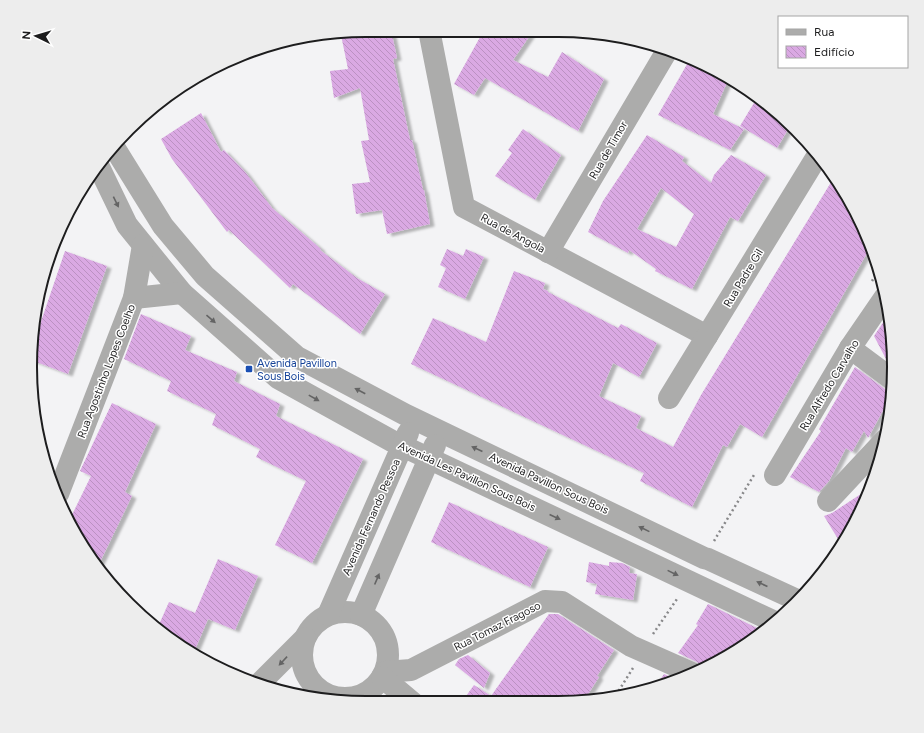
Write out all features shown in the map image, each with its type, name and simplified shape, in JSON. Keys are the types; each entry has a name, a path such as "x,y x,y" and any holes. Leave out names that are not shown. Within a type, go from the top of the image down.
{"street":[{"name":"Rua de Angola","path":"434,37 464,207 708,336"},
{"name":"Rua de Timor","path":"548,252 665,55"},
{"name":"Avenida Pavillon Sous Bois","path":"117,152 163,226 205,276 297,357 414,419 704,558 792,597"},
{"name":"Rua Padre Gil","path":"670,398 814,161"},
{"path":"101,171 127,225 182,293"},
{"name":"Rua Agostinho Lopes Coelho","path":"60,488 134,298 143,245"},
{"name":"Rua Alfredo Carvalho","path":"766,473 850,348 878,290"},
{"path":"134,298 182,293"},
{"name":"Avenida Les Pavillon Sous Bois","path":"182,293 278,378 402,446 769,619"},
{"path":"850,348 887,375"},
{"name":"Avenida Fernando Pessoa","path":"328,615 414,419"},
{"path":"361,614 428,458 441,432"},
{"path":"828,501 877,449"},
{"name":"Rua Tomaz Fragoso","path":"384,674 412,670 545,601 562,602 631,646 686,670"},
{"path":"264,680 305,638 318,620 339,612 350,612 361,614 373,622 382,632 385,638 388,658 384,674 374,688 359,696"},
{"path":"305,638 301,652 303,666 309,680 319,691 323,693"},
{"path":"384,674 406,696"}],"path":[{"path":"704,558 766,473"},
{"path":"619,690 667,612 690,581"}],"building":[{"path":"392,37 397,58 393,59 410,140 412,140 424,190 430,224 387,234 382,210 356,214 352,184 370,182 361,141 369,140 360,88 334,98 330,71 348,69 342,38"},
{"path":"480,37 529,37 513,60 548,77 562,52 604,79 578,131 485,78 474,95 454,84"},
{"path":"687,64 726,84 713,114 744,129 730,150 658,115"},
{"path":"754,102 787,131 777,148 740,126"},
{"path":"201,113 221,152 224,150 246,173 272,208 321,249 320,250 357,278 385,294 360,334 293,284 290,288 229,230 227,232 172,159 161,139"},
{"path":"523,129 561,155 535,200 495,176 512,153 508,150"},
{"path":"647,135 684,157 682,161 711,183 714,175 731,155 766,175 738,221 730,217 692,289 655,271 656,269 629,250 628,253 588,232 603,201","holes":["661,188 694,214 676,247 637,229"]},
{"path":"831,183 853,221 867,253 762,437 740,424 727,447 723,445 692,507 640,481 644,473 411,364 433,318 486,342 514,271 545,283 543,289 618,328 621,324 657,343 639,377 613,363 599,396 641,416 636,428 673,447 701,395"},
{"path":"447,249 463,256 466,249 484,257 465,299 438,287 446,268 440,265"},
{"path":"65,251 107,266 68,374 37,362 40,325"},
{"path":"141,314 191,336 185,350 237,372 234,381 280,404 276,416 363,459 312,563 275,545 306,481 256,457 260,449 212,425 216,414 167,391 171,381 124,359"},
{"path":"884,321 887,360 886,359 874,336"},
{"path":"855,367 886,390 884,408 868,438 864,431 852,452 846,448 829,481 819,492 790,477 821,431 819,429"},
{"path":"112,403 156,424 125,492 132,496 101,561 81,531 72,514 91,476 80,471"},
{"path":"862,493 838,539 824,516 832,513"},
{"path":"449,502 548,547 530,587 431,542"},
{"path":"218,559 258,576 235,630 208,619 196,648 160,623 169,602 195,613"},
{"path":"589,562 609,566 609,562 622,563 630,567 629,573 637,574 633,600 595,594 597,584 586,582"},
{"path":"708,604 758,628 722,652 699,664 678,653 698,625 696,624"},
{"path":"549,614 558,614 614,650 597,676 599,677 588,694 558,696 491,696"},
{"path":"468,655 490,673 484,688 455,665 459,659"},
{"path":"664,674 669,677 663,679 660,680"},
{"path":"474,685 491,696 466,696"}],"place":[{"name":"Avenida Pavillon Sous Bois","path":"249,369"}]}
